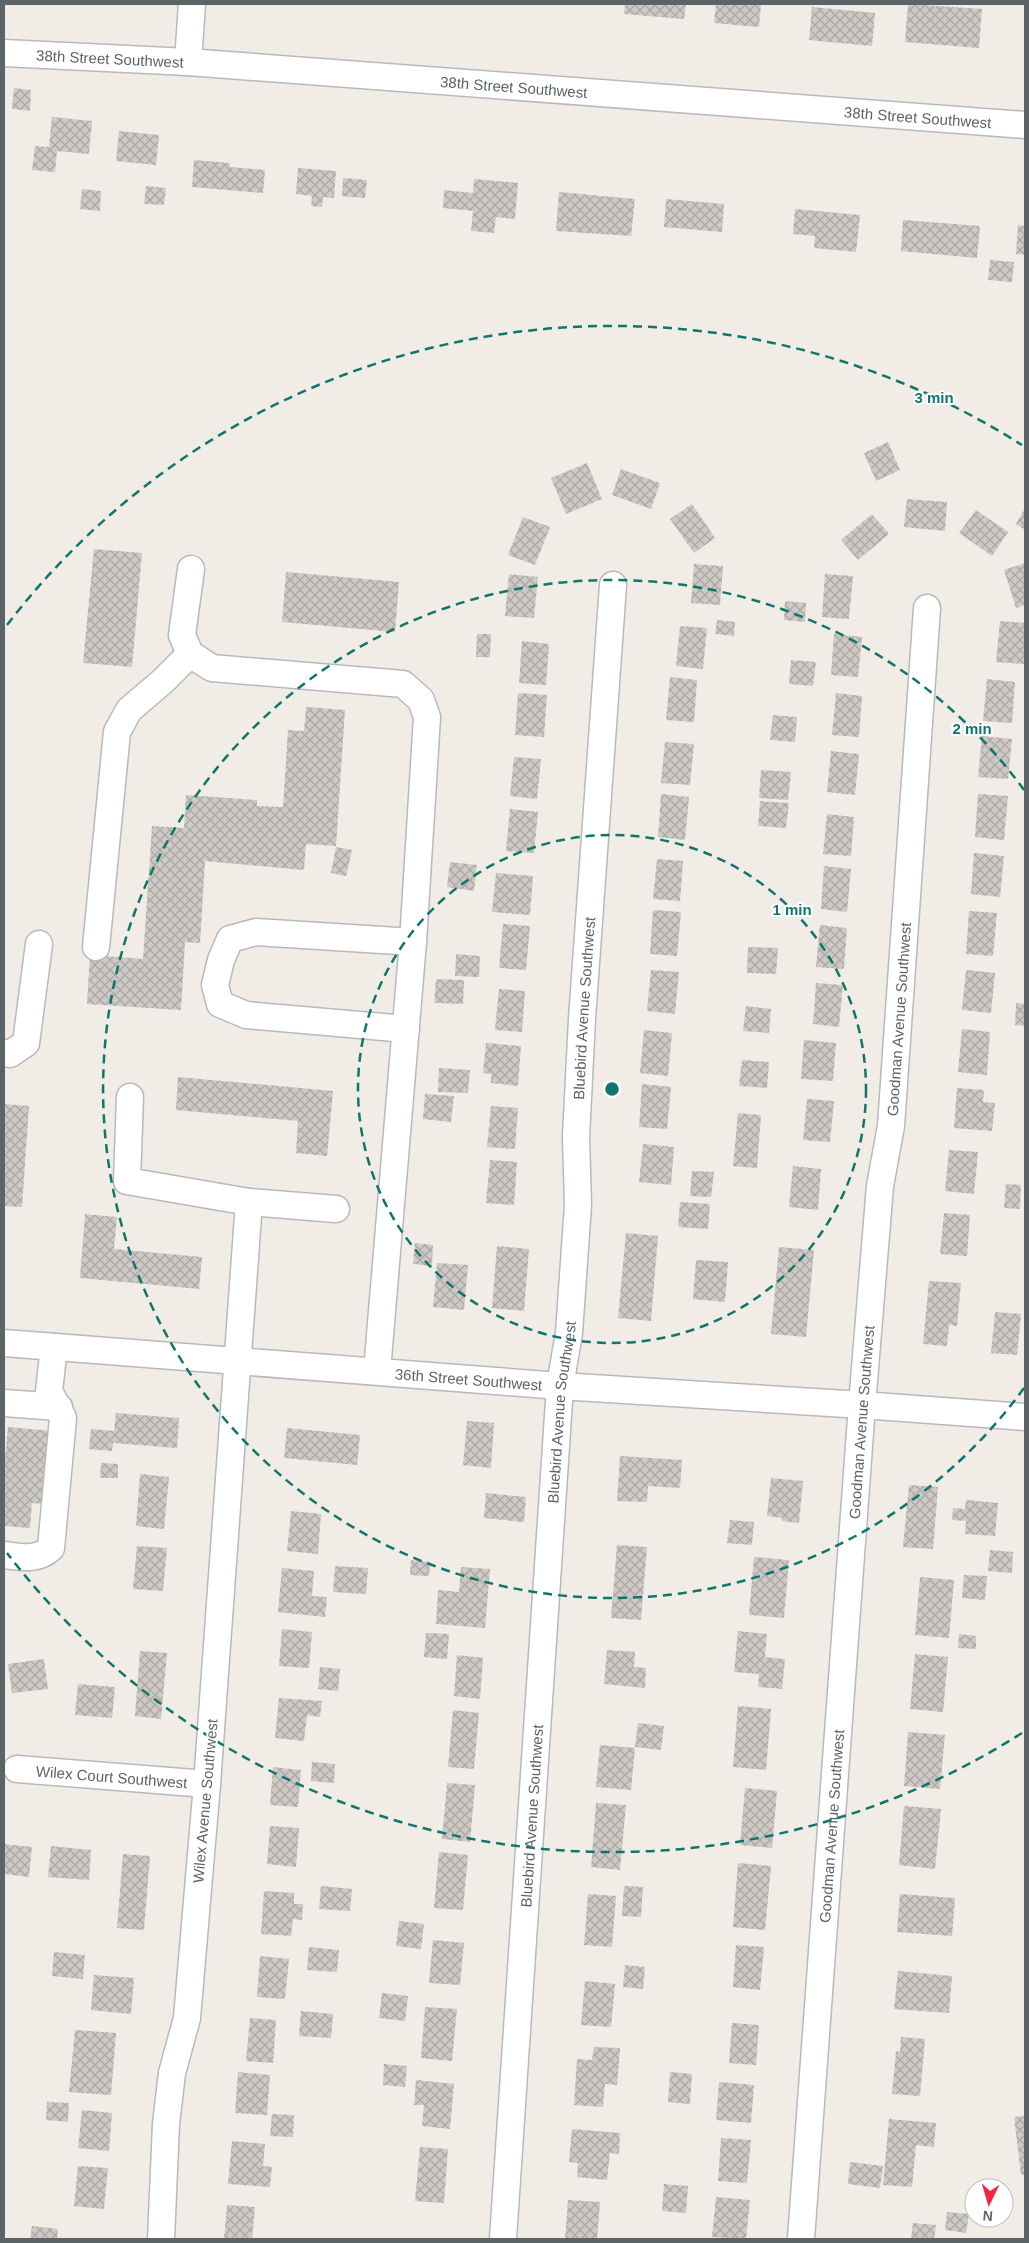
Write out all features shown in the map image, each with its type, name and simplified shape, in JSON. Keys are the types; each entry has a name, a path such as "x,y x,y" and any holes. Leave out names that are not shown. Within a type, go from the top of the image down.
{"street":[{"path":"188,62 192,4"},
{"name":"38th Street Southwest","path":"4,53 188,62 1025,125"},
{"path":"191,569 182,635 190,654 212,668 403,684 421,700 427,717 413,942 377,1371"},
{"name":"Bluebird Avenue Southwest","path":"503,2239 560,1386 569,1333 578,1205 576,1136 580,1058 613,585"},
{"name":"Goodman Avenue Southwest","path":"800,2239 862,1404 880,1186 891,1126 927,608"},
{"path":"96,947 117,732 129,710 190,654"},
{"path":"406,1029 246,1015 220,1004 215,986 221,960 230,939 256,932 413,942"},
{"path":"4,1053 10,1054 26,1043 39,944"},
{"path":"130,1096 127,1181 249,1202 336,1209"},
{"name":"Wilex Avenue Southwest","path":"161,2239 166,2124 172,2073 187,2018 207,1784 249,1202"},
{"name":"36th Street Southwest","path":"4,1343 560,1386 862,1404 1025,1417"},
{"path":"4,1555 35,1558 51,1548 63,1418 59,1407 49,1391 54,1347"},
{"path":"4,1403 59,1407"},
{"name":"Wilex Court Southwest","path":"17,1769 207,1784"}],"building":[{"path":"625,4 686,4 684,19 624,14"},
{"path":"716,4 761,4 759,27 714,23"},
{"path":"908,4 982,9 979,48 905,42"},
{"path":"812,7 875,13 872,46 809,40"},
{"path":"14,88 31,90 30,111 12,109"},
{"path":"52,117 92,121 89,154 57,151 55,172 32,170 35,146 49,147"},
{"path":"119,131 159,135 156,165 116,161"},
{"path":"194,160 230,163 230,167 265,170 263,193 192,187"},
{"path":"298,168 336,171 334,198 323,197 322,207 311,206 312,196 296,194"},
{"path":"343,178 367,180 365,198 342,196"},
{"path":"474,179 518,183 515,219 496,217 494,233 471,231 473,211 443,208 444,190 473,193"},
{"path":"146,186 166,188 164,205 144,204"},
{"path":"82,189 101,191 100,211 80,209"},
{"path":"559,192 635,199 631,236 556,231"},
{"path":"666,199 724,204 722,232 664,227"},
{"path":"795,209 860,215 856,252 814,248 815,236 793,234"},
{"path":"903,220 980,226 977,258 901,251"},
{"path":"1018,225 1025,226 1025,255 1016,254"},
{"path":"990,260 1014,262 1012,282 988,280"},
{"path":"888,442 900,470 876,481 864,453"},
{"path":"587,463 602,499 566,514 551,478"},
{"path":"621,469 660,483 651,509 612,495"},
{"path":"907,499 947,502 945,531 904,527"},
{"path":"692,504 715,538 694,553 670,519"},
{"path":"1025,508 1025,530 1016,524"},
{"path":"976,510 1008,532 992,556 959,533"},
{"path":"872,514 889,534 858,560 841,540"},
{"path":"523,517 550,527 535,565 508,555"},
{"path":"94,549 142,553 132,667 83,663"},
{"path":"1025,563 1025,605 1016,608 1004,570"},
{"path":"694,564 723,566 720,605 691,603"},
{"path":"286,572 399,582 395,632 282,622"},
{"path":"509,574 538,577 534,618 505,616"},
{"path":"825,574 853,576 849,619 822,617"},
{"path":"785,601 806,603 805,622 784,620"},
{"path":"717,620 735,622 734,636 715,634"},
{"path":"1000,621 1025,623 1025,664 996,662"},
{"path":"680,626 707,628 703,669 676,666"},
{"path":"477,634 491,634 490,657 476,657"},
{"path":"834,634 862,637 858,677 831,675"},
{"path":"522,641 549,644 546,685 519,683"},
{"path":"791,660 816,662 813,686 789,684"},
{"path":"670,677 697,680 694,722 666,720"},
{"path":"987,679 1015,682 1012,723 983,721"},
{"path":"518,693 547,695 544,737 515,735"},
{"path":"836,693 862,696 859,737 832,735"},
{"path":"306,707 345,710 336,846 306,844 304,870 205,861 200,943 185,942 181,1010 87,1004 90,955 143,959 152,826 184,828 186,795 257,800 257,806 283,807 288,730 304,731"},
{"path":"773,715 797,717 795,742 770,740"},
{"path":"982,736 1012,739 1008,779 978,777"},
{"path":"665,742 694,744 690,785 661,783"},
{"path":"831,751 859,754 855,795 827,792"},
{"path":"514,757 541,759 537,799 510,796"},
{"path":"761,770 791,772 788,800 759,798"},
{"path":"661,794 689,797 685,840 658,837"},
{"path":"978,794 1008,796 1004,840 975,837"},
{"path":"760,801 789,803 786,828 758,826"},
{"path":"510,809 538,812 534,853 506,851"},
{"path":"827,814 854,817 851,856 823,854"},
{"path":"336,847 352,850 346,876 331,873"},
{"path":"974,853 1004,856 1000,897 971,894"},
{"path":"657,859 683,861 680,901 653,899"},
{"path":"450,862 477,865 474,891 447,887"},
{"path":"824,866 851,869 847,912 821,909"},
{"path":"496,873 533,876 530,915 492,912"},
{"path":"653,910 681,912 677,956 650,954"},
{"path":"969,911 997,913 993,956 966,954"},
{"path":"503,924 530,926 526,970 499,968"},
{"path":"820,925 847,928 844,969 816,967"},
{"path":"748,947 778,948 776,974 747,973"},
{"path":"456,954 480,956 479,977 455,976"},
{"path":"651,970 679,972 675,1014 647,1011"},
{"path":"966,970 995,973 991,1013 962,1010"},
{"path":"436,979 464,980 463,1004 434,1003"},
{"path":"816,983 843,985 839,1027 813,1024"},
{"path":"499,989 525,991 522,1032 495,1030"},
{"path":"1016,1003 1025,1004 1025,1026 1015,1025"},
{"path":"746,1006 771,1009 769,1033 743,1031"},
{"path":"962,1029 990,1032 987,1075 958,1072"},
{"path":"644,1030 672,1033 668,1076 640,1073"},
{"path":"804,1040 836,1043 833,1081 801,1079"},
{"path":"486,1043 521,1046 518,1086 491,1083 491,1074 483,1073"},
{"path":"742,1060 769,1062 767,1088 739,1086"},
{"path":"439,1068 470,1070 468,1093 438,1092"},
{"path":"178,1077 333,1091 327,1156 296,1153 298,1121 176,1110"},
{"path":"642,1084 671,1087 667,1129 639,1127"},
{"path":"957,1088 984,1090 983,1102 995,1103 992,1131 954,1128"},
{"path":"425,1094 454,1096 451,1122 423,1119"},
{"path":"807,1099 834,1101 830,1142 803,1140"},
{"path":"4,1104 29,1106 22,1207 4,1206"},
{"path":"491,1106 518,1108 515,1149 487,1147"},
{"path":"738,1113 761,1115 757,1168 733,1166"},
{"path":"643,1144 674,1147 671,1185 639,1182"},
{"path":"949,1150 978,1152 974,1194 945,1191"},
{"path":"490,1160 517,1162 514,1205 486,1203"},
{"path":"793,1166 821,1169 818,1210 789,1207"},
{"path":"692,1171 714,1172 711,1197 690,1196"},
{"path":"1006,1184 1021,1185 1020,1209 1004,1208"},
{"path":"680,1202 710,1204 708,1229 678,1227"},
{"path":"944,1213 970,1215 967,1256 940,1254"},
{"path":"85,1214 117,1217 114,1249 202,1257 199,1289 80,1278"},
{"path":"626,1233 658,1236 651,1321 618,1318"},
{"path":"415,1243 433,1245 432,1266 413,1264"},
{"path":"497,1246 529,1249 524,1311 492,1308"},
{"path":"779,1247 814,1250 806,1337 771,1334"},
{"path":"696,1260 728,1262 725,1302 693,1299"},
{"path":"437,1263 468,1265 464,1310 433,1307"},
{"path":"929,1281 961,1283 957,1326 949,1325 947,1346 923,1344"},
{"path":"995,1312 1021,1314 1017,1355 991,1353"},
{"path":"116,1413 179,1418 177,1448 113,1443 112,1451 89,1449 91,1429 114,1431"},
{"path":"467,1421 494,1423 491,1468 463,1465"},
{"path":"8,1427 52,1431 46,1504 32,1503 30,1528 4,1526 4,1470"},
{"path":"287,1428 360,1435 357,1465 284,1458"},
{"path":"620,1456 682,1460 680,1488 648,1486 647,1502 617,1501"},
{"path":"101,1463 118,1464 118,1478 100,1478"},
{"path":"140,1474 169,1477 164,1529 136,1526"},
{"path":"771,1478 803,1481 799,1523 782,1521 782,1518 767,1516"},
{"path":"909,1485 938,1487 933,1549 903,1547"},
{"path":"486,1493 526,1497 524,1522 484,1518"},
{"path":"966,1500 998,1503 995,1536 965,1534 966,1521 952,1520 953,1508 965,1509"},
{"path":"291,1511 321,1514 318,1554 287,1551"},
{"path":"730,1520 754,1522 752,1545 727,1543"},
{"path":"617,1545 647,1547 641,1620 611,1618"},
{"path":"137,1546 167,1548 163,1591 133,1589"},
{"path":"990,1550 1013,1552 1012,1573 988,1571"},
{"path":"754,1557 789,1560 784,1618 749,1615"},
{"path":"411,1560 430,1562 429,1576 410,1575"},
{"path":"335,1566 368,1568 366,1594 333,1592"},
{"path":"461,1567 490,1569 485,1628 436,1624 438,1590 459,1592"},
{"path":"282,1568 314,1571 312,1596 327,1597 325,1617 278,1612"},
{"path":"964,1575 987,1576 985,1600 962,1598"},
{"path":"920,1577 954,1580 949,1638 915,1635"},
{"path":"282,1629 312,1632 309,1668 279,1666"},
{"path":"738,1631 767,1634 765,1657 785,1659 782,1689 758,1687 759,1674 734,1672"},
{"path":"426,1633 449,1634 447,1659 424,1657"},
{"path":"959,1634 976,1636 976,1649 958,1648"},
{"path":"607,1650 635,1652 634,1667 646,1668 645,1688 604,1684"},
{"path":"140,1651 167,1653 161,1719 135,1716"},
{"path":"915,1654 948,1657 943,1712 910,1709"},
{"path":"457,1655 483,1658 480,1699 454,1696"},
{"path":"44,1659 48,1689 12,1693 8,1664"},
{"path":"320,1667 340,1669 338,1691 318,1689"},
{"path":"78,1684 115,1687 112,1718 75,1715"},
{"path":"279,1698 322,1701 320,1717 307,1715 304,1741 275,1738"},
{"path":"738,1706 771,1709 766,1770 733,1767"},
{"path":"453,1710 479,1713 474,1769 448,1767"},
{"path":"638,1723 664,1726 661,1750 635,1747"},
{"path":"908,1732 945,1735 940,1789 904,1786"},
{"path":"600,1745 635,1748 631,1790 596,1787"},
{"path":"312,1762 335,1764 334,1783 311,1781"},
{"path":"273,1767 301,1770 298,1807 270,1805"},
{"path":"447,1783 475,1785 470,1842 442,1839"},
{"path":"745,1788 777,1791 772,1848 740,1845"},
{"path":"596,1803 626,1805 620,1870 591,1867"},
{"path":"904,1806 941,1809 935,1869 899,1865"},
{"path":"270,1826 299,1828 296,1867 267,1864"},
{"path":"4,1844 32,1847 29,1877 4,1874"},
{"path":"51,1846 91,1850 89,1880 48,1877"},
{"path":"439,1852 468,1855 463,1910 434,1908"},
{"path":"123,1854 150,1856 144,1930 117,1928"},
{"path":"738,1863 771,1866 765,1930 733,1927"},
{"path":"321,1886 352,1889 350,1911 319,1909"},
{"path":"624,1886 643,1887 641,1917 622,1916"},
{"path":"264,1891 294,1893 294,1904 303,1904 302,1920 293,1919 291,1936 261,1934"},
{"path":"588,1894 616,1896 612,1947 584,1945"},
{"path":"900,1894 955,1898 952,1936 897,1932"},
{"path":"399,1921 424,1924 421,1949 396,1946"},
{"path":"433,1940 464,1943 460,1985 429,1983"},
{"path":"736,1945 764,1947 760,1990 733,1987"},
{"path":"309,1947 339,1950 337,1972 307,1970"},
{"path":"54,1952 85,1955 83,1979 52,1976"},
{"path":"260,1956 289,1959 285,1999 257,1997"},
{"path":"625,1965 645,1967 643,1989 623,1987"},
{"path":"898,1971 952,1976 949,2013 894,2009"},
{"path":"94,1975 134,1978 131,2014 91,2010"},
{"path":"585,1981 615,1984 611,2027 581,2025"},
{"path":"382,1993 408,1996 405,2021 379,2018"},
{"path":"425,2007 457,2009 452,2061 421,2058"},
{"path":"301,2011 333,2014 331,2038 299,2036"},
{"path":"250,2018 276,2020 273,2063 246,2061"},
{"path":"732,2023 759,2025 756,2065 729,2063"},
{"path":"75,2030 116,2033 111,2095 69,2092"},
{"path":"901,2037 925,2039 920,2096 892,2094 896,2051 900,2052"},
{"path":"594,2047 620,2048 617,2085 605,2084 603,2107 574,2105 577,2059 592,2060"},
{"path":"384,2064 407,2066 405,2087 383,2085"},
{"path":"238,2072 270,2075 267,2115 235,2113"},
{"path":"670,2072 692,2074 690,2104 668,2102"},
{"path":"416,2080 454,2084 450,2129 422,2126 424,2105 414,2105"},
{"path":"719,2082 754,2085 751,2123 716,2120"},
{"path":"47,2102 69,2103 68,2122 46,2120"},
{"path":"82,2110 112,2113 109,2151 78,2148"},
{"path":"272,2114 294,2115 293,2137 270,2136"},
{"path":"1025,2116 1025,2175 1021,2175 1014,2117"},
{"path":"889,2119 936,2123 934,2147 916,2145 912,2187 883,2185"},
{"path":"572,2129 620,2133 619,2154 610,2153 607,2180 577,2177 578,2163 569,2162"},
{"path":"721,2138 751,2140 747,2183 718,2181"},
{"path":"232,2141 265,2144 263,2166 272,2167 270,2187 228,2184"},
{"path":"420,2147 448,2149 444,2203 415,2201"},
{"path":"850,2162 883,2166 880,2188 848,2184"},
{"path":"78,2166 108,2168 104,2209 74,2206"},
{"path":"664,2184 688,2186 686,2213 662,2211"},
{"path":"716,2197 750,2200 746,2239 712,2237"},
{"path":"568,2200 600,2202 597,2239 565,2239"},
{"path":"227,2205 255,2207 252,2239 224,2239"},
{"path":"947,2212 964,2214 966,2233 945,2230"},
{"path":"913,2223 936,2225 934,2239 911,2239"},
{"path":"32,2226 58,2229 57,2239 30,2239"}]}
